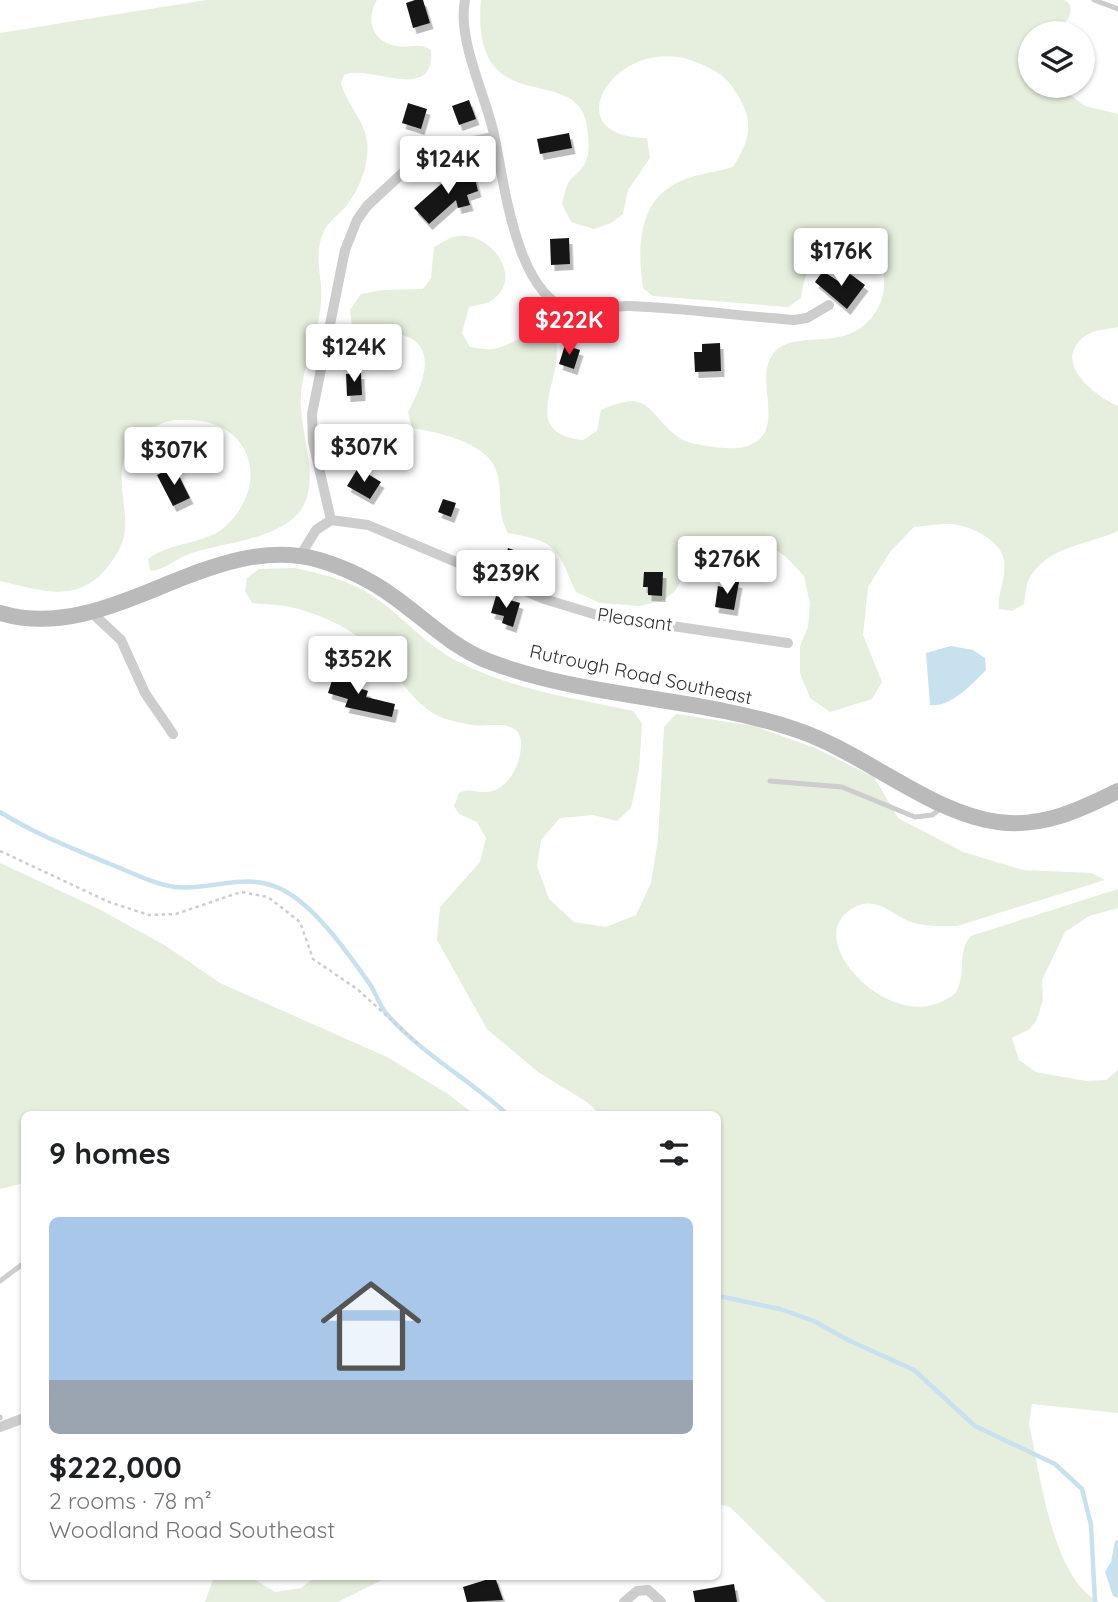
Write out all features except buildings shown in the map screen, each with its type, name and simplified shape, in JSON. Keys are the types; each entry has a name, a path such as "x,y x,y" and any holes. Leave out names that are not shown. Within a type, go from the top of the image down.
{"street":[{"path":"465,0 467,41 486,99 526,267 540,290 562,307 584,311 628,306 794,320 807,318 829,305"},
{"path":"300,556 316,530 331,520 313,442 312,414 350,234 368,206 423,154 434,149 494,137"},
{"name":"Pleasant","path":"331,520 340,519 368,525 544,599 597,615 788,643"},
{"name":"Rutrough Road Southeast","path":"0,613 40,618 89,610 230,562 273,554 300,556 367,579 452,642 488,661 587,687 709,708 797,730 855,756 945,804 983,820 1027,823 1061,817 1118,791"},
{"path":"89,610 121,640 145,693 173,734"},
{"path":"0,1427 21,1419"},
{"path":"624,1602 637,1591 648,1590 661,1602"}],"lane":[{"path":"1094,0 1118,9"},
{"path":"770,781 842,787 915,817 932,815 945,804"},
{"path":"0,1280 21,1265"}],"path":[{"path":"0,851 120,907 149,915 176,914 242,892 268,897 300,922 313,959 357,989 418,1044"}],"green space":[{"path":"206,0 377,0 371,21 379,38 397,46 422,46 431,50 430,66 423,75 412,79 398,79 355,73 344,75 341,83 365,133 368,149 363,175 356,191 327,226 320,243 320,314 301,395 309,469 307,497 294,517 270,532 189,554 160,569 150,571 148,559 157,553 221,530 242,506 249,489 247,456 239,442 227,430 210,423 189,420 166,422 149,430 129,447 122,467 125,520 122,544 98,577 86,585 60,592 0,581 0,33"},
{"path":"481,0 1064,0 1069,3 1070,12 1066,21 1018,21 1018,98 1074,98 1085,106 1118,114 1118,327 1088,334 1076,346 1072,356 1079,376 1088,386 1118,406 1118,531 1070,547 1048,558 1030,577 1024,604 1012,611 999,609 1004,560 993,542 972,529 953,524 914,527 890,552 868,587 863,635 882,682 872,699 830,712 810,698 800,673 800,646 808,627 810,604 804,576 785,556 756,537 722,540 690,564 675,591 662,601 639,606 600,603 576,592 564,565 553,549 537,540 508,533 502,517 498,478 491,460 472,445 460,440 412,428 408,412 424,374 425,359 421,348 413,339 400,334 358,334 352,327 350,310 361,294 383,290 423,289 431,278 434,247 453,237 466,236 479,240 499,257 505,280 501,291 491,301 469,307 462,333 470,347 484,349 498,348 534,334 548,336 556,341 557,356 548,402 548,416 552,427 563,435 583,440 597,431 601,410 631,401 648,407 681,439 711,447 738,448 758,440 765,431 768,419 766,378 773,354 783,346 795,342 839,337 854,332 868,322 879,306 884,290 884,275 874,245 844,239 822,248 814,257 808,268 801,298 788,307 653,296 643,288 641,275 642,233 646,219 659,196 670,187 692,177 733,167 748,131 746,113 737,94 726,79 712,70 701,64 671,56 644,60 622,71 607,87 599,105 603,121 618,133 647,138 650,158 628,190 623,214 611,223 594,229 571,222 562,204 568,183 584,166 587,158 587,126 579,107 565,96 507,77 492,63 482,39"},
{"path":"295,568 337,579 374,597 446,654 479,671 544,692 633,711 642,724 639,770 631,808 617,821 593,815 560,818 541,840 537,866 549,899 574,922 606,927 636,915 651,883 658,840 664,727 676,714 754,726 815,748 874,777 898,818 963,852 1023,870 1091,873 1105,880 957,926 914,923 876,905 860,905 850,910 838,923 837,940 843,957 855,974 891,1001 912,1006 942,1002 956,992 961,978 964,949 971,936 1118,889 1118,908 1089,916 1065,932 1042,980 1043,1000 1037,1019 1030,1029 1012,1038 1019,1060 1036,1072 1086,1081 1106,1080 1118,1070 1118,1413 1032,1404 1029,1424 1050,1522 1059,1548 1083,1590 1099,1602 826,1602 730,1507 721,1505 721,1111 597,1111 587,1102 538,1072 487,1029 437,940 440,907 480,862 486,838 477,822 459,814 454,806 459,793 469,790 493,791 507,782 519,759 519,734 509,726 472,725 436,715 409,692 379,654 351,632 330,620 307,612 284,606 252,603 245,591 247,578 259,569"},
{"path":"0,863 97,908 166,946 220,983 387,1057 448,1094 470,1111 21,1111 21,1184 0,1189"},
{"path":"213,1580 256,1580 275,1592 301,1588 311,1580 382,1580 338,1602 205,1602"}],"water":[{"path":"951,646 973,650 985,658 986,670 954,699 930,705 926,653"},
{"path":"1118,1540 1118,1598 1113,1596 1105,1572 1111,1562 1115,1541"}],"waterway":[{"path":"0,812 54,840 159,883 189,887 257,882 285,891 308,908 330,931 370,984 386,1013 399,1027 503,1111"},
{"path":"721,1297 780,1309 814,1321 848,1340 914,1370 975,1426 1055,1464 1082,1489 1091,1525 1095,1602"}]}
